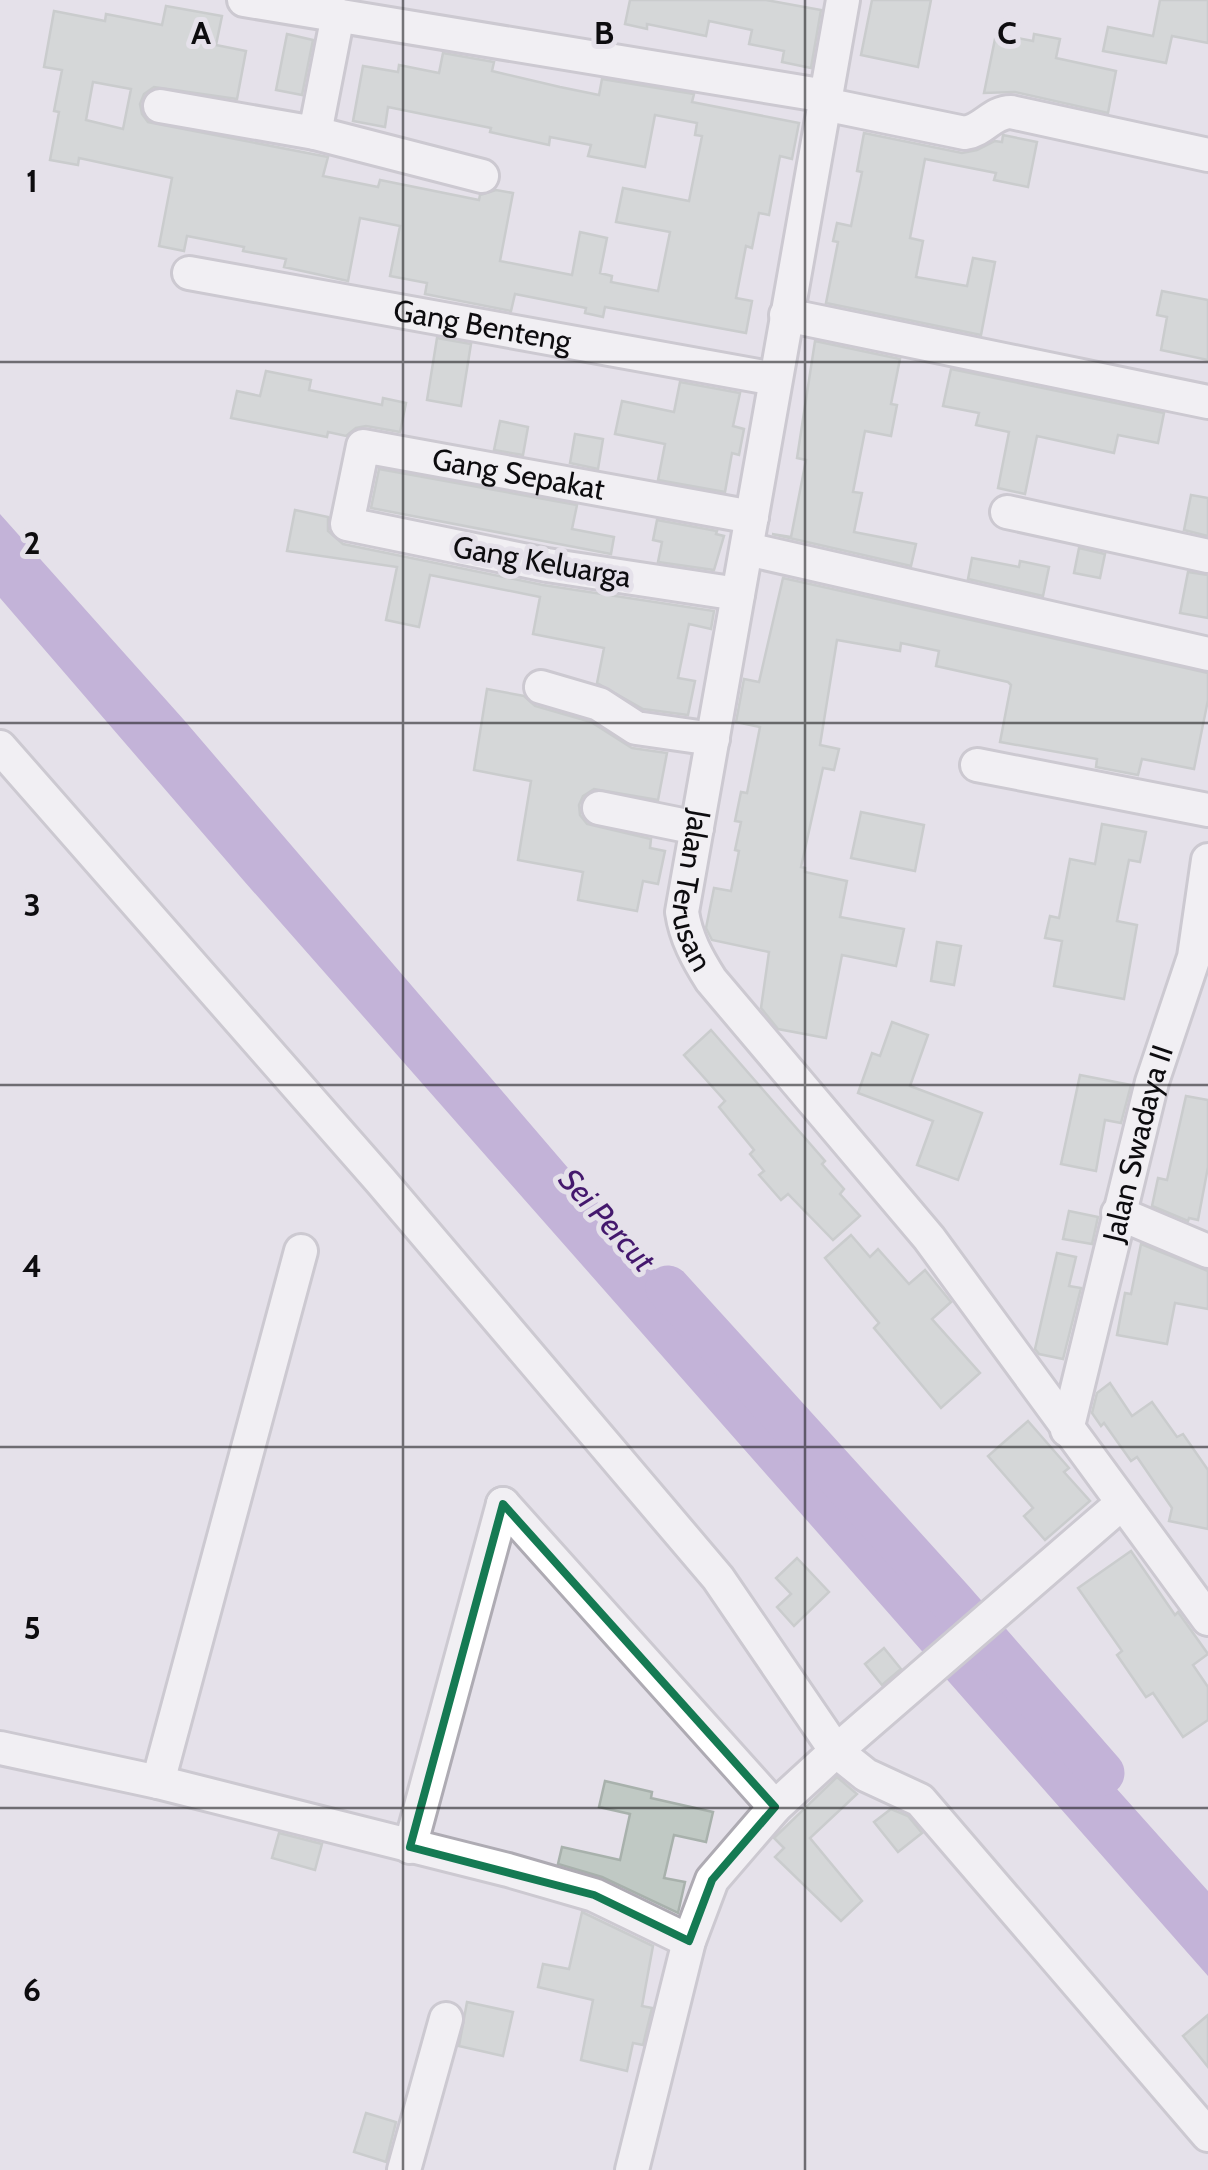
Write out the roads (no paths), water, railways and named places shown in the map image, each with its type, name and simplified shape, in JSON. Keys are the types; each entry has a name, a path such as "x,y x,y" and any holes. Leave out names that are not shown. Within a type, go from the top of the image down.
{"street":[{"path":"244,0 825,100 965,133 975,131 1000,112 1011,112 1208,155"},
{"name":"Jalan Terusan","path":"843,0 682,912 684,929 711,980 929,1238 1121,1504 1195,1582 1208,1620"},
{"path":"315,133 338,16"},
{"path":"160,106 315,133 482,176"},
{"name":"Gang Benteng","path":"188,272 775,379"},
{"path":"786,315 1208,402"},
{"name":"Gang Sepakat","path":"348,524 363,446 749,533"},
{"path":"1007,512 1208,556"},
{"name":"Gang Keluarga","path":"348,524 547,566 738,594"},
{"path":"749,533 1208,654"},
{"path":"541,687 600,704 636,728 713,738"},
{"path":"0,747 380,1180 718,1578 836,1751 866,1775 920,1800 1208,2136"},
{"path":"978,765 1208,810"},
{"path":"599,808 697,828"},
{"name":"Jalan Swadaya II","path":"1067,1430 1152,1082 1194,957 1208,860"},
{"path":"1118,1213 1208,1250"},
{"path":"158,1782 301,1251"},
{"path":"410,1847 503,1504 775,1808"},
{"path":"632,2170 689,1941 712,1880 775,1808 836,1751 1121,1504"},
{"path":"0,1748 158,1782 594,1895 689,1941"},
{"path":"404,2170 446,2020"}],"water":[{"name":"Sei Percut","path":"0,514 184,720 706,1329 1208,1891 1208,1976 244,881 0,598"}],"waterway":[{"name":"Sei Percut","path":"668,1288 1102,1773"}]}
